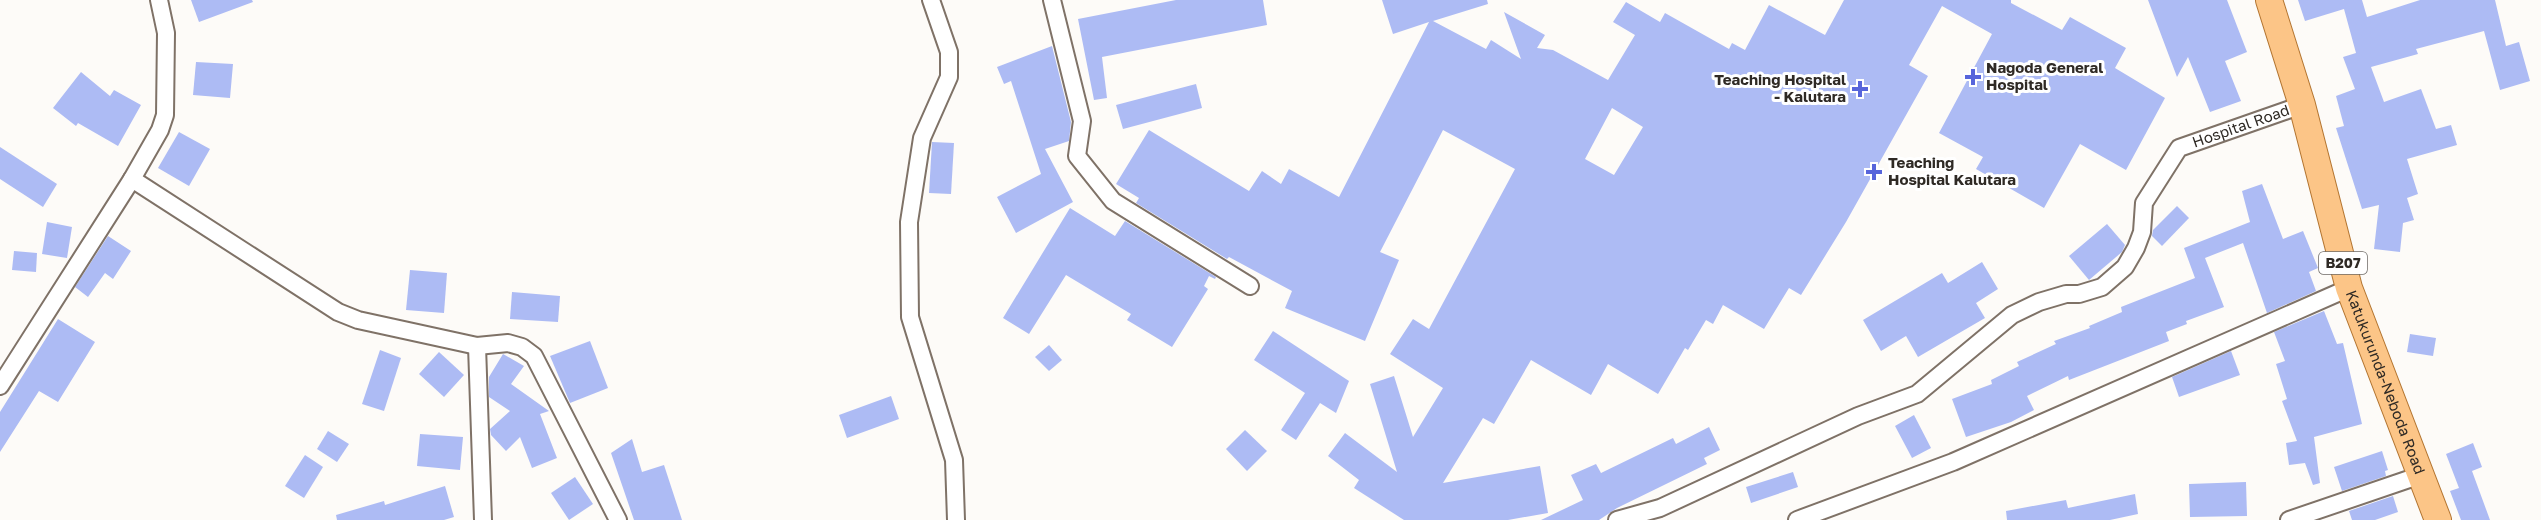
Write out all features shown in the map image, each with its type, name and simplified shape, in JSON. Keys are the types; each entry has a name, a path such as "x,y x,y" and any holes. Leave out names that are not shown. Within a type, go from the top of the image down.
{"main road":[{"name":"Katukurunda-Neboda Road","path":"2269,0 2302,105 2349,288 2438,520"}],"street":[{"path":"0,386 132,179 160,130 165,115 166,33 159,0"},
{"path":"931,0 949,52 949,77 922,138 909,222 910,317 954,460 956,520"},
{"path":"1052,0 1082,121 1077,156 1113,201 1250,286"},
{"name":"Hospital Road","path":"1617,520 1660,508 1858,416 1917,394 2012,315 2039,302 2102,287 2125,267 2136,248 2142,232 2144,203 2179,148 2302,105"},
{"path":"132,179 338,312 358,320 477,346 508,343 522,347 534,356 618,520"},
{"path":"1797,520 1953,462 2349,288"},
{"path":"477,346 483,520"},
{"path":"2289,520 2421,475"}],"building":[{"path":"191,0 252,0 253,2 199,22"},
{"path":"1176,0 1263,0 1267,25 1102,57 1107,98 1094,100 1078,19"},
{"path":"1382,0 1487,0 1488,4 1433,21 1486,49 1491,40 1521,59 1504,12 1545,35 1537,48 1553,50 1608,80 1635,35 1613,22 1626,2 1660,22 1665,13 1729,49 1732,43 1745,50 1769,5 1825,35 1844,0 2011,0 2011,3 2062,30 2070,17 2126,48 2115,68 2165,98 2126,170 2080,144 2044,208 1976,169 1983,157 1939,133 1992,34 1942,6 1909,65 1928,76 1846,222 1801,295 1789,288 1764,329 1723,305 1713,324 1706,320 1688,350 1685,348 1658,394 1608,364 1591,395 1531,360 1494,424 1483,418 1443,483 1540,466 1548,513 1508,520 1404,520 1354,488 1359,480 1328,456 1345,433 1397,472 1370,384 1394,376 1413,437 1443,388 1390,354 1413,319 1429,329 1515,169 1443,130 1380,252 1399,260 1365,341 1285,308 1292,291 1229,257 1227,259 1136,203 1139,198 1116,184 1149,130 1249,191 1262,171 1281,184 1289,169 1339,197 1429,22 1393,34","holes":["1612,108 1643,127 1614,175 1585,159"]},
{"path":"2148,0 2227,0 2247,52 2225,61 2241,101 2210,112 2188,57 2177,77"},
{"path":"2298,0 2362,0 2367,17 2420,0 2495,0 2506,46 2519,42 2530,81 2500,90 2484,31 2416,49 2418,54 2371,67 2384,102 2421,89 2436,129 2451,125 2457,145 2407,159 2418,194 2407,198 2414,220 2403,223 2400,252 2374,249 2379,205 2362,209 2336,128 2344,126 2336,96 2355,89 2343,57 2356,53 2344,9 2305,21"},
{"path":"1052,46 1071,122 1069,141 1045,149 1073,202 1016,233 997,197 1041,174 1011,81 1004,84 997,67"},
{"path":"196,62 233,64 230,98 193,95"},
{"path":"81,72 110,96 114,90 141,105 118,146 78,123 76,126 53,108"},
{"path":"1196,84 1202,108 1123,129 1116,105"},
{"path":"179,132 210,149 189,186 158,168"},
{"path":"932,142 954,143 951,194 929,193"},
{"path":"0,147 57,184 43,207 0,179"},
{"path":"2262,184 2283,239 2303,231 2318,268 2309,272 2316,291 2267,313 2243,243 2205,258 2224,307 2186,321 2187,324 2166,332 2169,341 2069,380 2068,376 2027,396 2034,410 2011,422 1966,437 1952,399 1992,384 1991,380 2019,366 2017,362 2056,344 2054,341 2090,328 2089,326 2122,312 2121,307 2195,278 2184,248 2250,222 2242,191"},
{"path":"2177,206 2189,218 2162,246 2152,236 2153,230"},
{"path":"1070,208 1115,236 1125,221 1216,277 1215,279 1209,276 1204,286 1208,289 1172,347 1127,320 1131,314 1066,275 1029,334 1003,318"},
{"path":"47,222 72,227 67,258 42,254"},
{"path":"2107,224 2125,245 2122,252 2089,280 2069,256"},
{"path":"108,236 131,251 113,279 105,273 88,297 75,287"},
{"path":"14,251 37,253 36,272 12,270"},
{"path":"1982,262 1998,289 1976,303 1985,318 1918,357 1906,336 1881,351 1863,320 1942,273 1948,283"},
{"path":"410,270 447,273 444,313 406,310"},
{"path":"512,292 560,296 558,322 510,319"},
{"path":"2324,311 2337,344 2343,343 2362,424 2314,437 2320,483 2313,485 2305,463 2289,465 2286,443 2297,441 2282,401 2287,399 2276,364 2285,361 2274,332"},
{"path":"58,319 95,342 58,402 39,391 0,452 0,412"},
{"path":"1273,331 1349,381 1336,413 1320,403 1296,440 1281,430 1305,393 1254,360"},
{"path":"2410,334 2436,338 2433,356 2407,352"},
{"path":"590,341 608,388 570,403 550,356"},
{"path":"1049,345 1062,360 1049,371 1035,357"},
{"path":"380,350 401,358 384,411 362,404"},
{"path":"2231,351 2240,375 2179,397 2172,377"},
{"path":"439,352 464,375 444,397 419,374"},
{"path":"503,354 524,366 511,384 549,411 540,414 557,458 532,468 520,437 506,451 491,435 490,429 510,411 489,397 489,377"},
{"path":"891,396 899,419 847,438 839,415"},
{"path":"1914,415 1931,448 1912,458 1895,426"},
{"path":"1709,427 1720,450 1704,458 1707,464 1617,508 1599,520 1541,520 1583,500 1571,475 1596,464 1601,473 1673,438 1676,444"},
{"path":"1245,430 1267,451 1247,471 1226,449"},
{"path":"328,431 349,444 337,462 317,449"},
{"path":"420,434 463,437 460,470 417,466"},
{"path":"632,439 642,472 664,465 682,520 634,520 611,453"},
{"path":"2473,443 2482,467 2472,471 2490,520 2461,520 2450,491 2459,488 2446,454"},
{"path":"2382,451 2388,470 2385,471 2386,476 2342,491 2334,467"},
{"path":"305,455 323,467 304,498 285,486"},
{"path":"1793,472 1798,487 1751,503 1746,487"},
{"path":"575,477 593,504 569,520 551,493"},
{"path":"2246,482 2247,516 2190,517 2189,484"},
{"path":"445,486 454,517 444,520 337,520 336,515 384,501 385,505"},
{"path":"2135,494 2138,514 2110,520 2007,520 2006,511 2066,500 2068,508"},
{"path":"2393,496 2398,512 2375,520 2352,520 2349,511"}],"place":[{"name":"Nagoda General Hospital","path":"1973,77"},
{"name":"Teaching Hospital - Kalutara","path":"1860,89"},
{"name":"Teaching Hospital Kalutara","path":"1874,172"}]}
